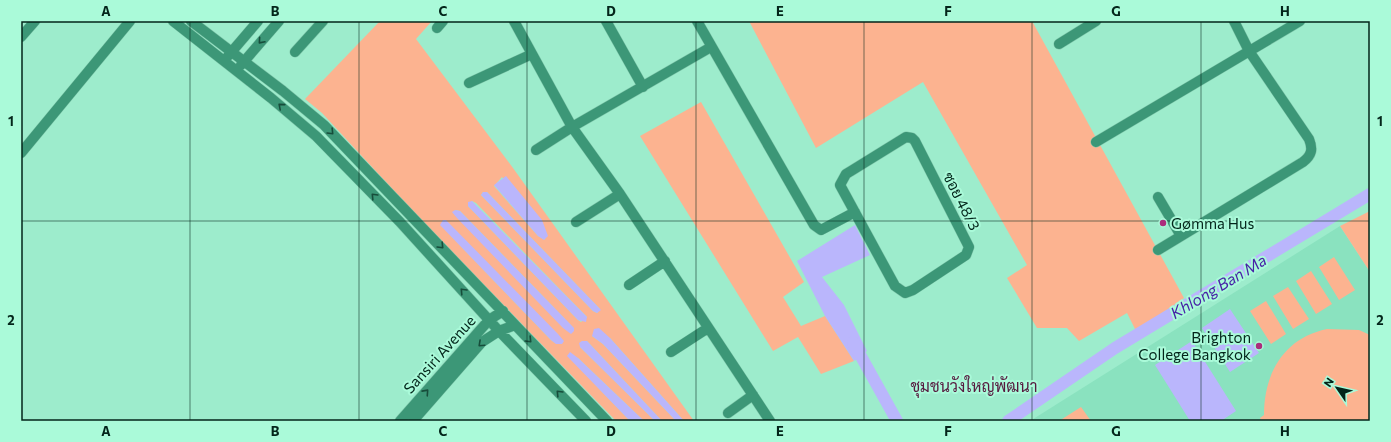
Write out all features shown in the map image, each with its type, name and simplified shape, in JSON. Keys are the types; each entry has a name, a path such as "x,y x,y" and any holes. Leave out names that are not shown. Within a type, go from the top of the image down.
{"street":[{"path":"21,37 35,21"},
{"path":"21,153 130,21"},
{"path":"173,21 223,62 271,98 316,136 411,235 499,331 586,421"},
{"path":"191,21 324,125 607,421"},
{"path":"223,62 258,21"},
{"path":"235,71 279,21"},
{"path":"296,52 323,21"},
{"path":"514,21 572,127 620,194 770,421"},
{"path":"606,21 643,87"},
{"path":"696,21 814,225 821,230 855,212"},
{"path":"1059,44 1096,21"},
{"path":"1158,250 1303,162 1312,152 1309,139 1249,51 1234,21"},
{"path":"1096,142 1300,21"},
{"path":"536,150 572,127 711,47"},
{"path":"469,83 532,54"},
{"name":"ซอย 48/3","path":"906,138 912,138 966,241 968,252 966,255 913,290 905,293 901,292 895,286 855,212 840,185 846,174 906,138"},
{"path":"576,222 620,194"},
{"path":"1158,196 1181,236"},
{"path":"411,235 421,226"},
{"path":"629,285 664,261"},
{"name":"Sansiri Avenue","path":"400,421 489,320 503,311"},
{"name":"Sansiri Avenue","path":"413,421 482,342 499,331 515,325"},
{"path":"670,352 708,328"},
{"path":"728,413 753,395"}],"shaded area":[{"path":"380,21 432,21 416,39 513,168 694,421 684,421 610,338 592,336 603,344 676,421 662,421 587,341 582,341 580,347 655,421 644,421 578,358 568,356 630,421 616,421 422,221 322,113 305,99","holes":["502,177 545,240 538,236 494,186","483,192 487,192 600,309 597,313 593,311 481,195","472,201 476,203 587,317 581,322 578,320 468,206","455,210 460,211 574,328","440,225 556,344 551,340"]},
{"path":"749,21 1032,21 1184,298 1136,331 1127,313 1079,341 1067,328 1037,328 1007,278 1027,265 923,82 816,148"},
{"path":"701,102 804,282 783,297 801,326 825,316 854,361 821,374 798,337 773,351 640,136"},
{"path":"506,176 542,220 548,236 544,240 538,236 494,185"},
{"path":"483,192 487,192 601,310 597,313 593,311 481,195"},
{"path":"472,201 587,317 586,322 578,320 468,206 468,202"},
{"path":"455,210 460,211 574,328 574,331 571,334 563,328 457,218 452,212"},
{"path":"1370,211 1370,272 1340,226"},
{"path":"443,220 446,220 558,334 564,341 562,344 556,344 551,340 440,225"},
{"path":"855,225 870,255 822,277 844,305 867,351 854,361 825,316 797,261"},
{"name":"Brighton College Bangkok","path":"1340,226 1370,272 1370,421 1030,421"},
{"path":"1334,257 1355,290 1339,300 1319,267"},
{"path":"1311,271 1332,304 1316,314 1296,281"},
{"path":"1288,287 1309,319 1293,329 1273,296"},
{"path":"1266,301 1286,334 1271,344 1250,311"},
{"path":"1230,309 1259,353 1230,372 1202,328"},
{"path":"599,328 610,338 684,421 676,421 603,344 592,336 594,329"},
{"path":"1327,329 1359,330 1370,335 1370,421 1262,421 1260,418 1264,415 1268,385 1279,360 1288,349 1299,340"},
{"path":"582,341 587,341 662,421 655,421 580,347 579,343"},
{"path":"1192,341 1236,411 1221,421 1190,421 1155,365"},
{"path":"570,352 644,421 630,421 567,356"},
{"path":"1081,407 1091,421 1059,421"}],"waterway":[{"name":"Khlong Ban Ma","path":"1008,421 1115,348 1370,194"},
{"path":"853,342 897,421"}],"place":[{"name":"Gømma Hus","path":"1163,223"},
{"name":"Brighton College Bangkok","path":"1259,346"}],"district":[{"name":"ชุมชนวังใหญ่พัฒนา","path":"974,385"}]}
